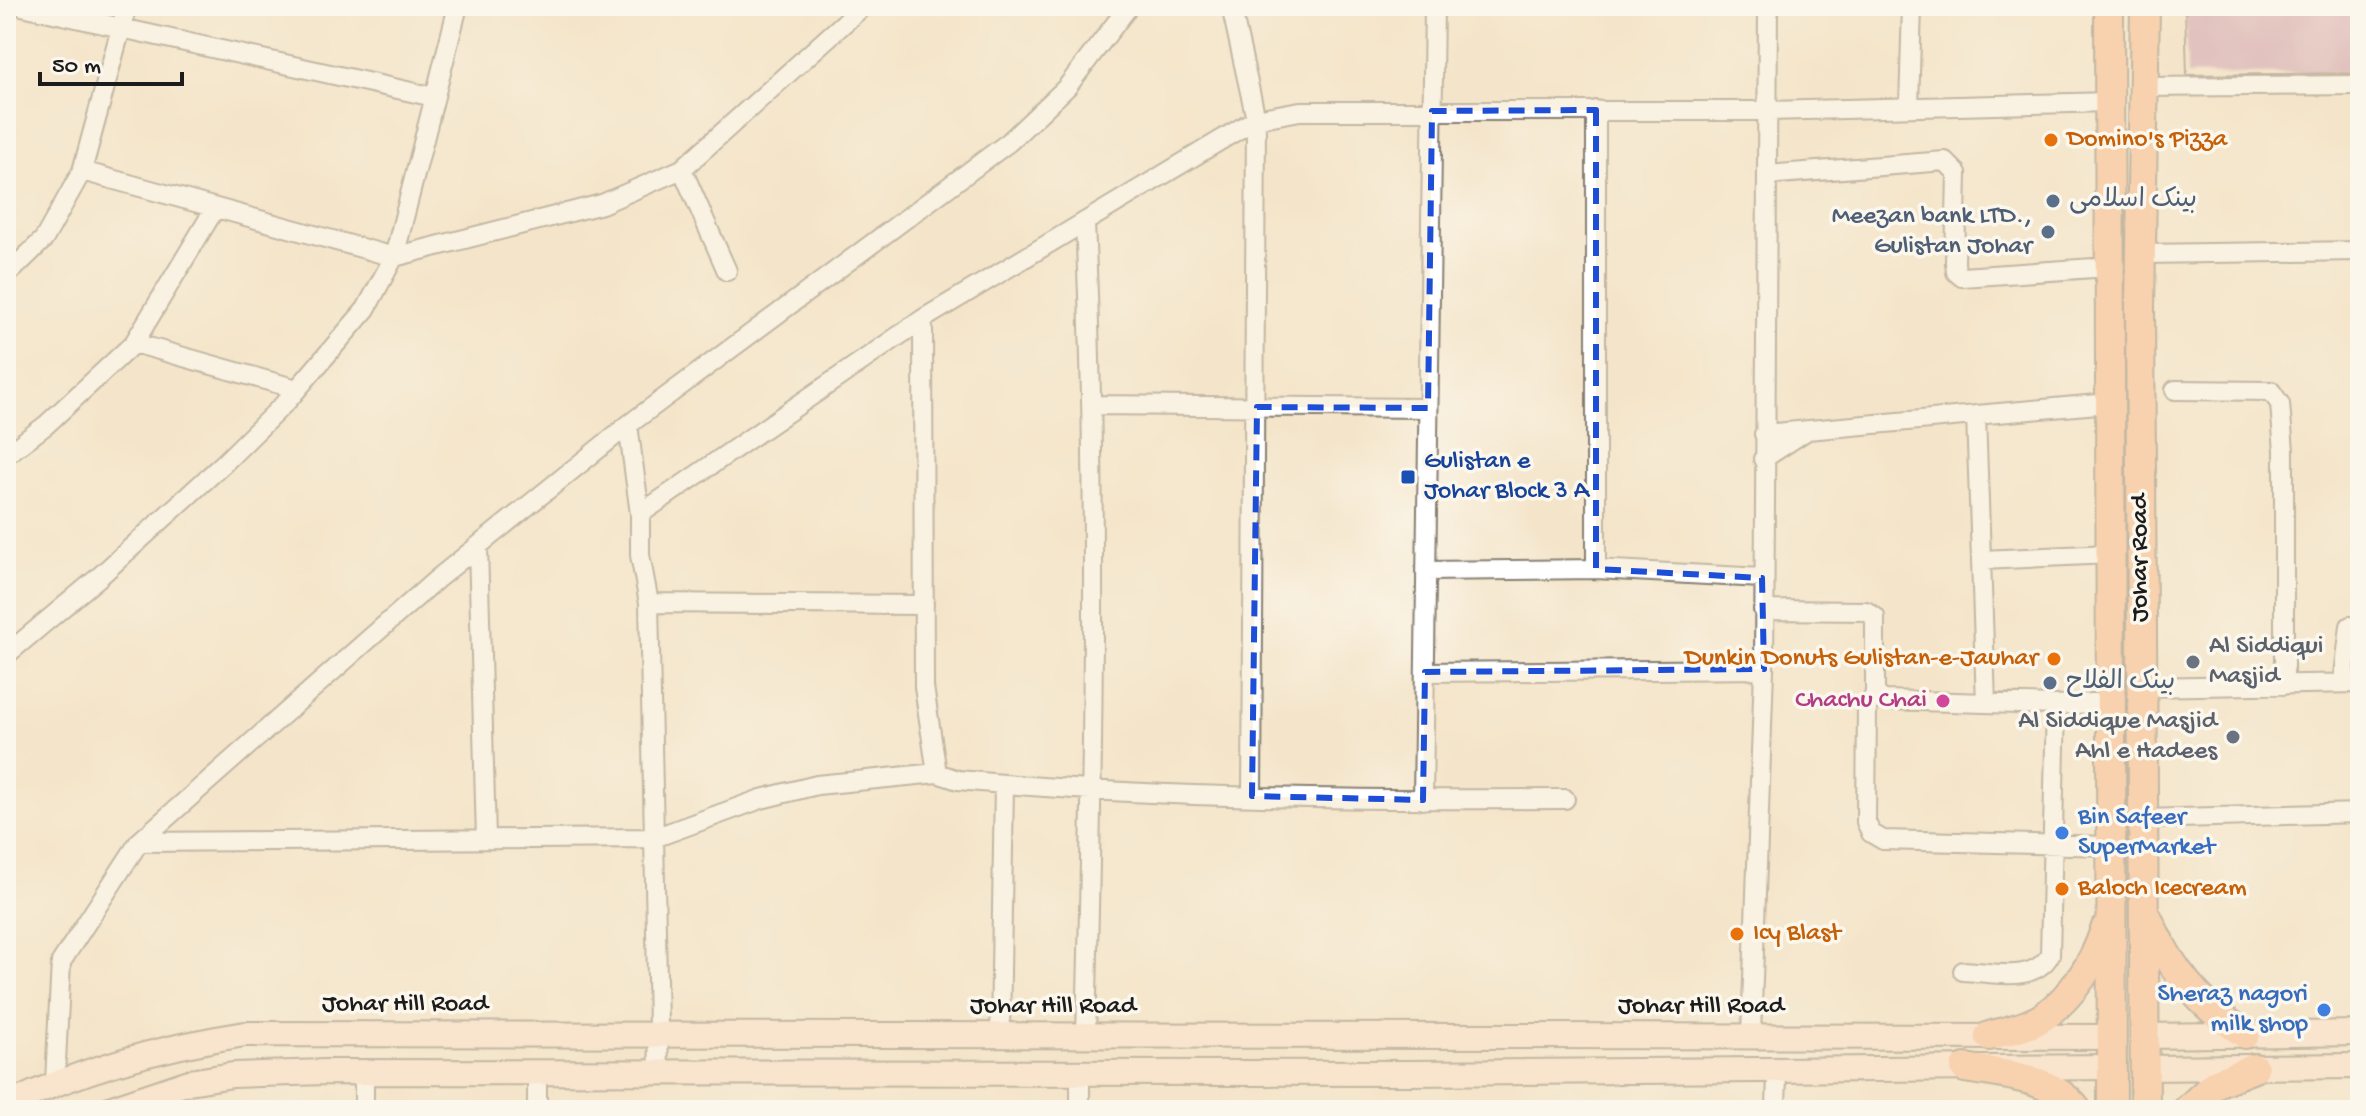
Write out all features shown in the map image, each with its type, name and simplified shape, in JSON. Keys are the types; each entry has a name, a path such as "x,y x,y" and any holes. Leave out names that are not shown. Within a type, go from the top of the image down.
{"main road":[{"name":"Johar Road","path":"2109,6 2112,1110"},
{"name":"Johar Road","path":"2145,6 2142,254 2145,1110"},
{"path":"1989,1036 2042,1018 2073,988 2097,953 2111,911"},
{"path":"2144,911 2163,952 2188,989 2215,1015 2245,1034"},
{"path":"1965,1068 2015,1076 2064,1093 2077,1110"},
{"path":"2187,1110 2216,1083 2254,1068"}],"street":[{"path":"22,6 434,97"},
{"path":"6,276 44,239 82,171 127,6"},
{"path":"6,655 212,475 297,389 366,309 394,257 458,6"},
{"path":"82,171 214,210 394,257 602,204 682,169 863,6"},
{"path":"55,1082 61,962 139,842 478,546 628,425 1009,142 1067,87 1129,6"},
{"path":"1231,6 1256,119 1257,407 1252,796"},
{"path":"1423,800 1434,6"},
{"path":"1751,1035 1764,669 1762,578 1768,6"},
{"path":"1909,107 1912,6"},
{"path":"2145,87 2360,85"},
{"path":"640,514 923,319 1256,119 1300,111 1768,111 2110,102"},
{"path":"1596,110 1596,569"},
{"path":"1767,175 1945,161 1957,173 1955,263 1956,272 1962,277 2109,267"},
{"path":"682,169 727,271"},
{"path":"6,455 46,425 134,343 214,210"},
{"path":"1085,224 1094,405 1092,793 1086,1035"},
{"path":"2142,254 2360,251"},
{"path":"923,319 924,687 937,773"},
{"path":"134,343 297,389"},
{"path":"2175,390 2271,391 2280,404 2284,451 2284,685"},
{"path":"1764,434 2109,403"},
{"path":"1094,405 1428,408"},
{"path":"1976,415 1986,703"},
{"path":"628,425 640,514 640,555 649,603 659,1072"},
{"path":"1763,459 1806,431"},
{"path":"478,546 486,839"},
{"path":"1982,560 2110,554"},
{"path":"1425,571 1596,569 1762,578"},
{"path":"649,603 924,605"},
{"path":"1763,610 1866,611 1875,617 1875,694 1867,707 1866,822 1871,833 1883,840 2109,846"},
{"path":"2142,687 2351,683 2350,626"},
{"path":"1425,672 1764,669"},
{"path":"1875,694 1884,700 2056,705 2110,702"},
{"path":"1963,971 2032,973 2044,966 2050,955 2056,705"},
{"path":"139,842 654,838 761,799 817,785 937,773 958,780 1092,793 1423,800 1565,799"},
{"path":"1000,1035 1004,784"},
{"path":"2143,819 2360,813"},
{"name":"Johar Hill Road","path":"6,1106 55,1082 192,1042 245,1034 659,1032 2112,1037"},
{"path":"2145,1036 2360,1033"},
{"path":"1917,1036 1921,1068"},
{"path":"2145,1068 2360,1066"},
{"path":"106,1110 189,1082 233,1075 364,1072 1080,1074 2112,1067"},
{"path":"1776,1110 1777,1071"},
{"path":"364,1072 364,1110"},
{"path":"537,1072 537,1110"},
{"path":"1080,1074 1080,1110"}],"highlighted area":[{"path":"1596,110 1596,569 1762,578 1764,669 1425,672 1423,800 1252,796 1257,407 1428,408 1432,111"}],"building":[{"path":"2185,6 2360,6 2360,73 2187,75"}],"place":[{"name":"Domino's Pizza","path":"2051,140"},
{"name":"بینک اسلامی","path":"2053,201"},
{"name":"Meezan bank LTD., Gulistan Johar","path":"2048,232"},
{"name":"Gulistan e Johar Block 3 A","path":"1408,477"},
{"name":"Dunkin Donuts Gulistan-e-Jauhar","path":"2054,659"},
{"name":"Al Siddiqui Masjid","path":"2193,662"},
{"name":"بینک الفلاح","path":"2050,683"},
{"name":"Chachu Chai","path":"1943,701"},
{"name":"Al Siddique Masjid Ahl e Hadees","path":"2233,737"},
{"name":"Bin Safeer SuperMarket","path":"2062,833"},
{"name":"Baloch Icecream","path":"2062,889"},
{"name":"Icy Blast","path":"1737,934"},
{"name":"Sheraz nagori milk shop","path":"2324,1010"}]}
